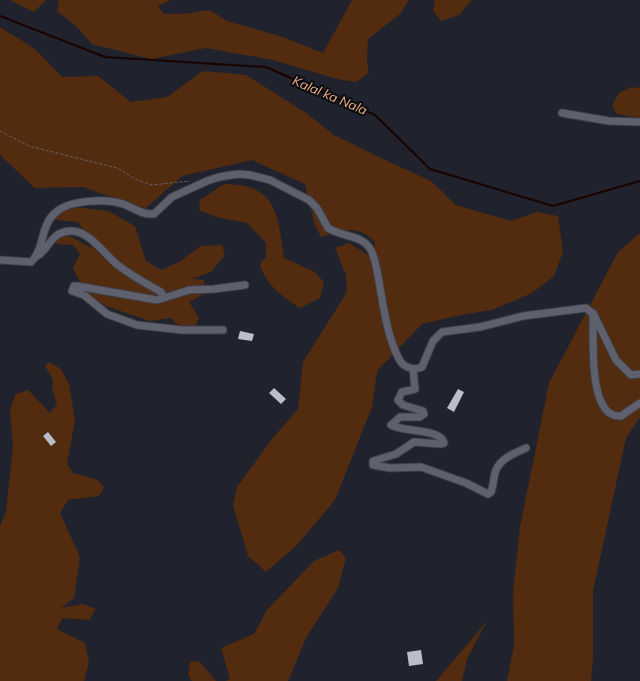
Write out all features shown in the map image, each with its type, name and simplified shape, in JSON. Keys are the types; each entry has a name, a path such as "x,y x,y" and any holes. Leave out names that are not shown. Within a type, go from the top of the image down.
{"street":[{"path":"562,113 609,121 640,122"},
{"path":"37,257 49,220 55,212 62,208 88,201 106,201 123,204 145,214 154,214 172,197 219,177 238,174 270,180 313,204 328,228 362,241 370,247 391,335 398,356 401,362 413,369 422,367 433,341 442,332 480,327 523,316 583,307 588,309 596,316 612,354 621,367 631,375 640,374"},
{"path":"0,260 31,262 43,252 56,235 69,232 81,234 94,241 117,264 161,292 164,298"},
{"path":"223,330 182,330 132,323 100,310 84,296 72,291 72,288 77,286 157,300 189,290 214,289 245,285"},
{"path":"588,309 593,316 592,361 594,374 606,409 612,415 621,416 640,403"},
{"path":"413,369 415,390 402,392 398,400 403,405 421,410 424,414 420,417 400,417 391,425 428,433 442,439 444,443 414,442 396,454 373,461 372,464 390,468 421,467 461,481 488,494 491,492 496,470 500,464 526,448"}],"path":[{"path":"0,131 30,146 118,168 135,178 152,185 160,186 196,179"}],"shaded area":[{"path":"10,0 46,0 34,12"},
{"path":"59,0 171,0 158,6 164,14 183,14 210,10 227,21 280,36 323,53 352,0 409,0 400,14 368,39 367,62 369,73 356,82 337,79 273,60 206,48 151,59 92,44 76,26 57,11"},
{"path":"435,0 472,0 459,15 441,21 433,11"},
{"path":"0,27 35,49 62,77 98,76 131,102 167,97 203,71 246,75 306,113 334,135 431,181 456,205 511,221 537,212 558,216 563,252 554,276 532,293 492,310 422,324 377,371 372,407 335,500 296,546 266,572 248,556 233,505 237,487 272,439 298,409 303,362 347,292 346,275 335,248 349,243 368,255 375,250 375,242 362,233 350,230 321,237 315,225 305,184 252,160 182,176 146,208 129,204 84,187 35,188 0,155"},
{"path":"631,87 640,88 640,118 617,114 612,106 619,93"},
{"path":"224,184 242,185 265,196 272,205 280,228 284,258 315,272 324,282 320,298 300,308 288,300 270,284 262,271 260,264 266,257 266,243 247,223 216,217 199,210 200,200"},
{"path":"73,207 108,211 135,226 146,261 161,270 179,262 201,246 222,245 225,255 211,272 192,279 204,280 204,294 189,302 199,318 193,330 184,331 171,318 150,321 106,306 85,292 73,268 80,254 73,245 56,244 56,238 68,235 91,248 91,240 78,222 56,220 57,214"},
{"path":"640,233 640,417 626,438 593,591 593,660 591,681 507,681 514,645 513,592 520,527 549,383 618,252"},
{"path":"49,362 61,369 69,384 75,420 67,464 73,473 98,480 104,488 99,496 68,500 60,513 80,557 74,598 61,608 83,604 96,609 89,620 62,618 57,629 85,643 89,662 84,681 0,681 0,526 6,512 13,446 10,410 16,394 28,390 50,413 57,404 52,387 53,380 45,366"},
{"path":"339,550 346,558 338,588 306,638 288,681 226,681 230,679 221,648 254,634 267,610 314,561"},
{"path":"487,621 467,659 462,681 436,681"},
{"path":"199,661 216,681 192,681 188,676 190,662"}],"building":[{"path":"240,331 254,334 252,341 238,339"},
{"path":"274,388 286,399 281,404 269,393"},
{"path":"458,389 464,392 454,412 447,408"},
{"path":"48,432 56,442 51,446 43,436"},
{"path":"421,650 423,664 409,666 407,652"}],"waterway":[{"name":"Kalal ka Nala","path":"0,16 105,57 266,67 375,115 430,169 553,206 640,181"}]}
